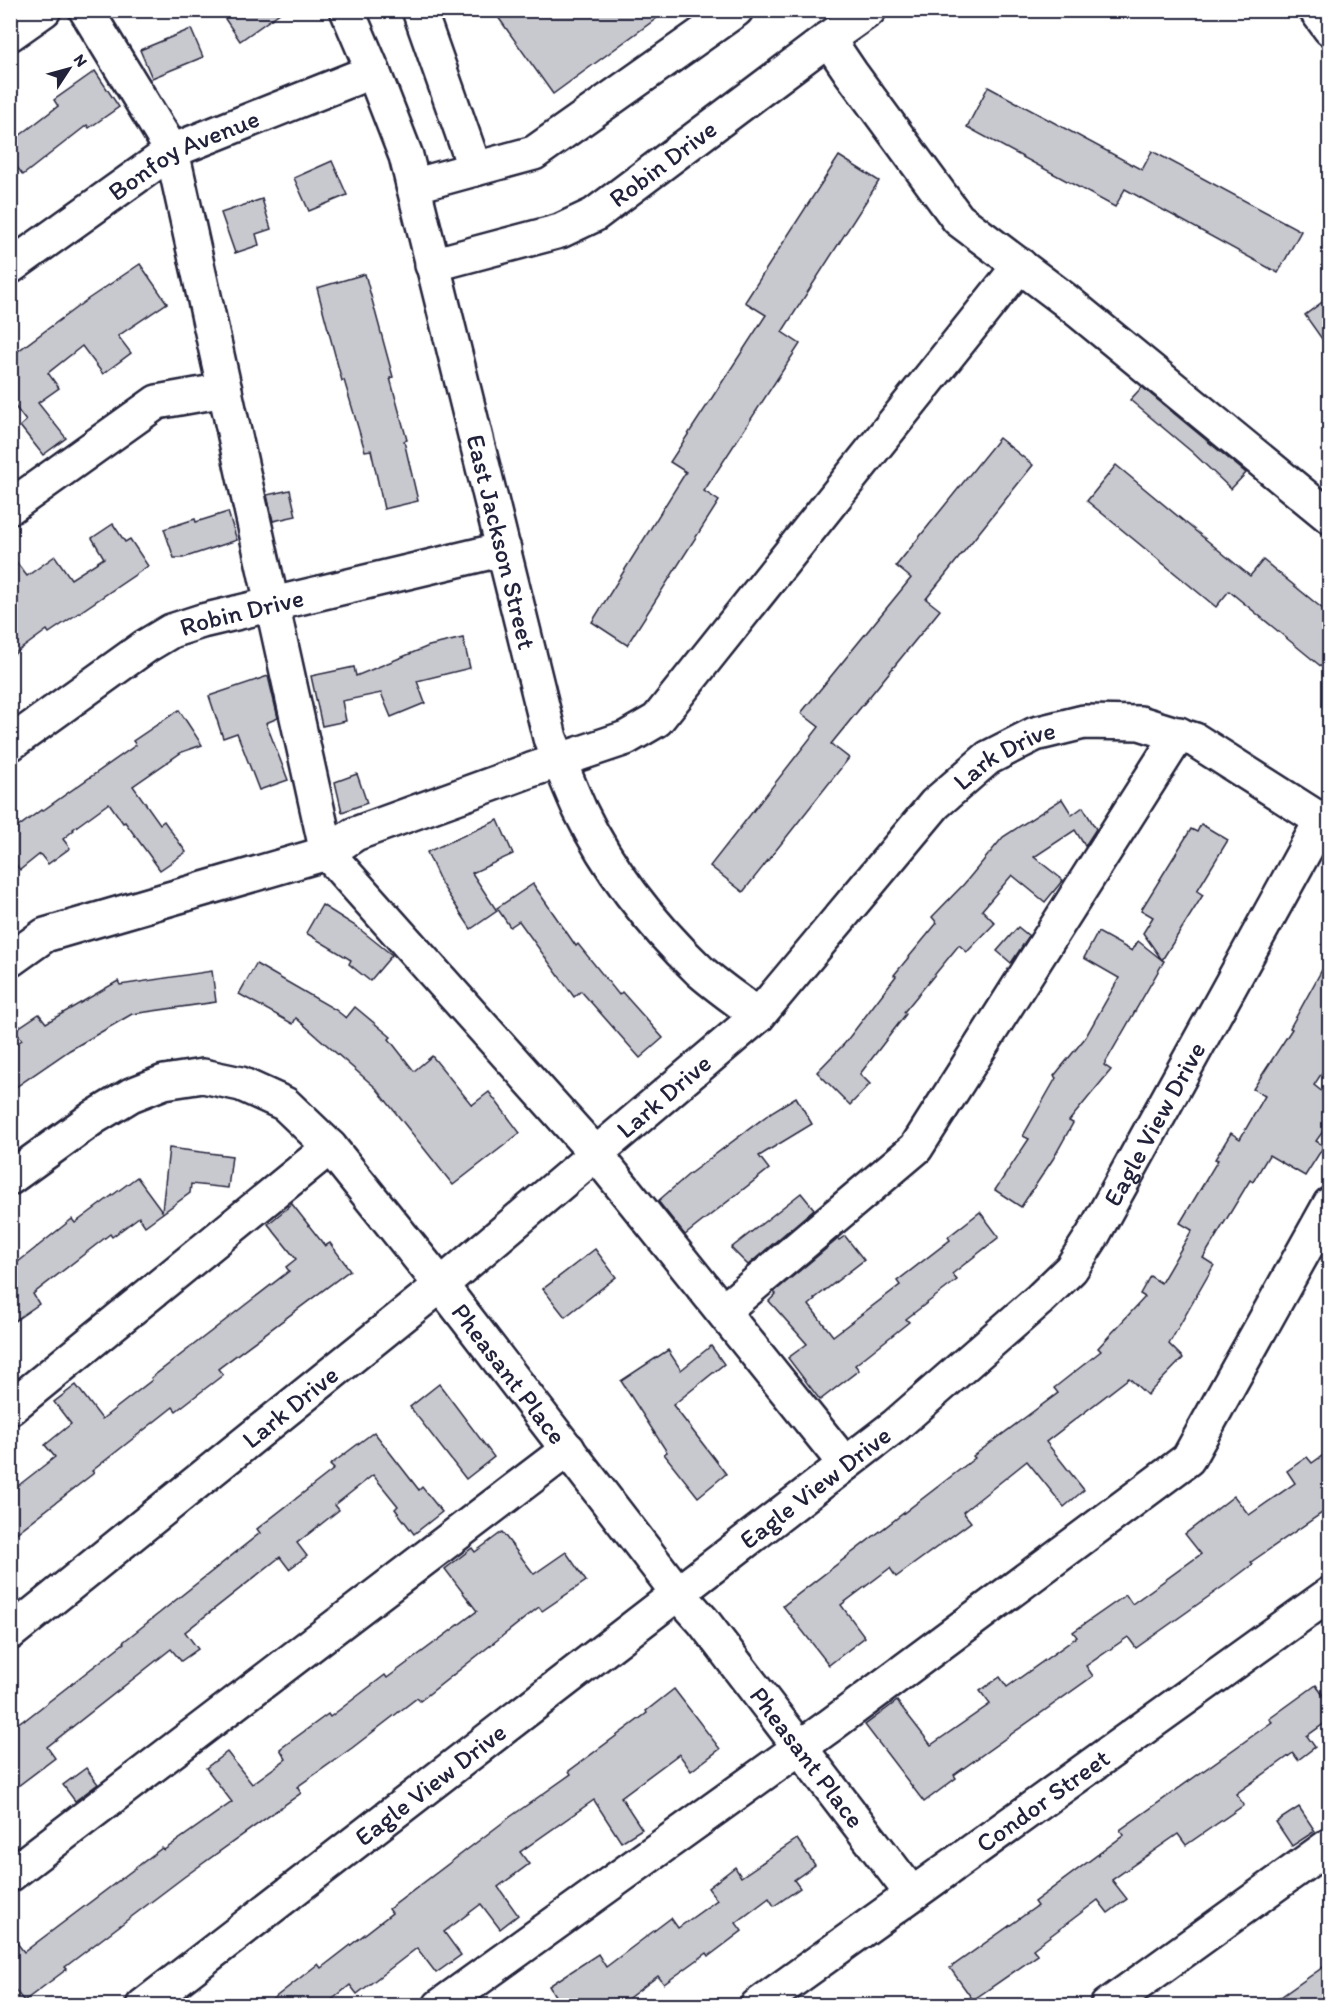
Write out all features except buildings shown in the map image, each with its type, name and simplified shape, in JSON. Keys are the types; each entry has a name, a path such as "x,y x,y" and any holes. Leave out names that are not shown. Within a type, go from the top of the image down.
{"street":[{"path":"10,34 44,10"},
{"path":"86,10 172,151 327,853 596,1154 844,1464"},
{"name":"East Jackson Street","path":"347,10 406,156 550,738 581,811 614,868 652,921 701,972 758,1016"},
{"path":"418,10 476,169"},
{"path":"413,186 534,153 736,10"},
{"name":"Robin Drive","path":"432,265 561,231 594,215 869,10"},
{"path":"1316,10 1329,29"},
{"path":"828,39 958,219 1064,299 1329,517"},
{"name":"Bonfoy Avenue","path":"10,267 172,151 373,71"},
{"path":"10,960 45,935 327,853 355,834 626,738 657,720 1020,266"},
{"path":"10,507 157,402 225,390"},
{"name":"Robin Drive","path":"10,744 146,646 171,631 272,604 504,549"},
{"name":"Lark Drive","path":"10,1633 441,1285 758,1016 936,804 988,758 1035,734 1084,722 1140,723 1195,740 1325,823"},
{"path":"723,1311 916,1148 1179,734"},
{"name":"Eagle View Drive","path":"143,2006 896,1425 1071,1269 1093,1235 1325,823"},
{"name":"Pheasant Place","path":"10,1178 93,1118 131,1095 164,1082 203,1076 241,1084 285,1104 330,1147 441,1285 677,1592 704,1621 912,1894"},
{"path":"10,1408 330,1147"},
{"path":"440,2006 799,1748 1188,1459 1329,1204"},
{"path":"10,1875 568,1449"},
{"name":"Condor Street","path":"757,2006 1329,1594"},
{"path":"1107,2006 1329,1845"}]}
